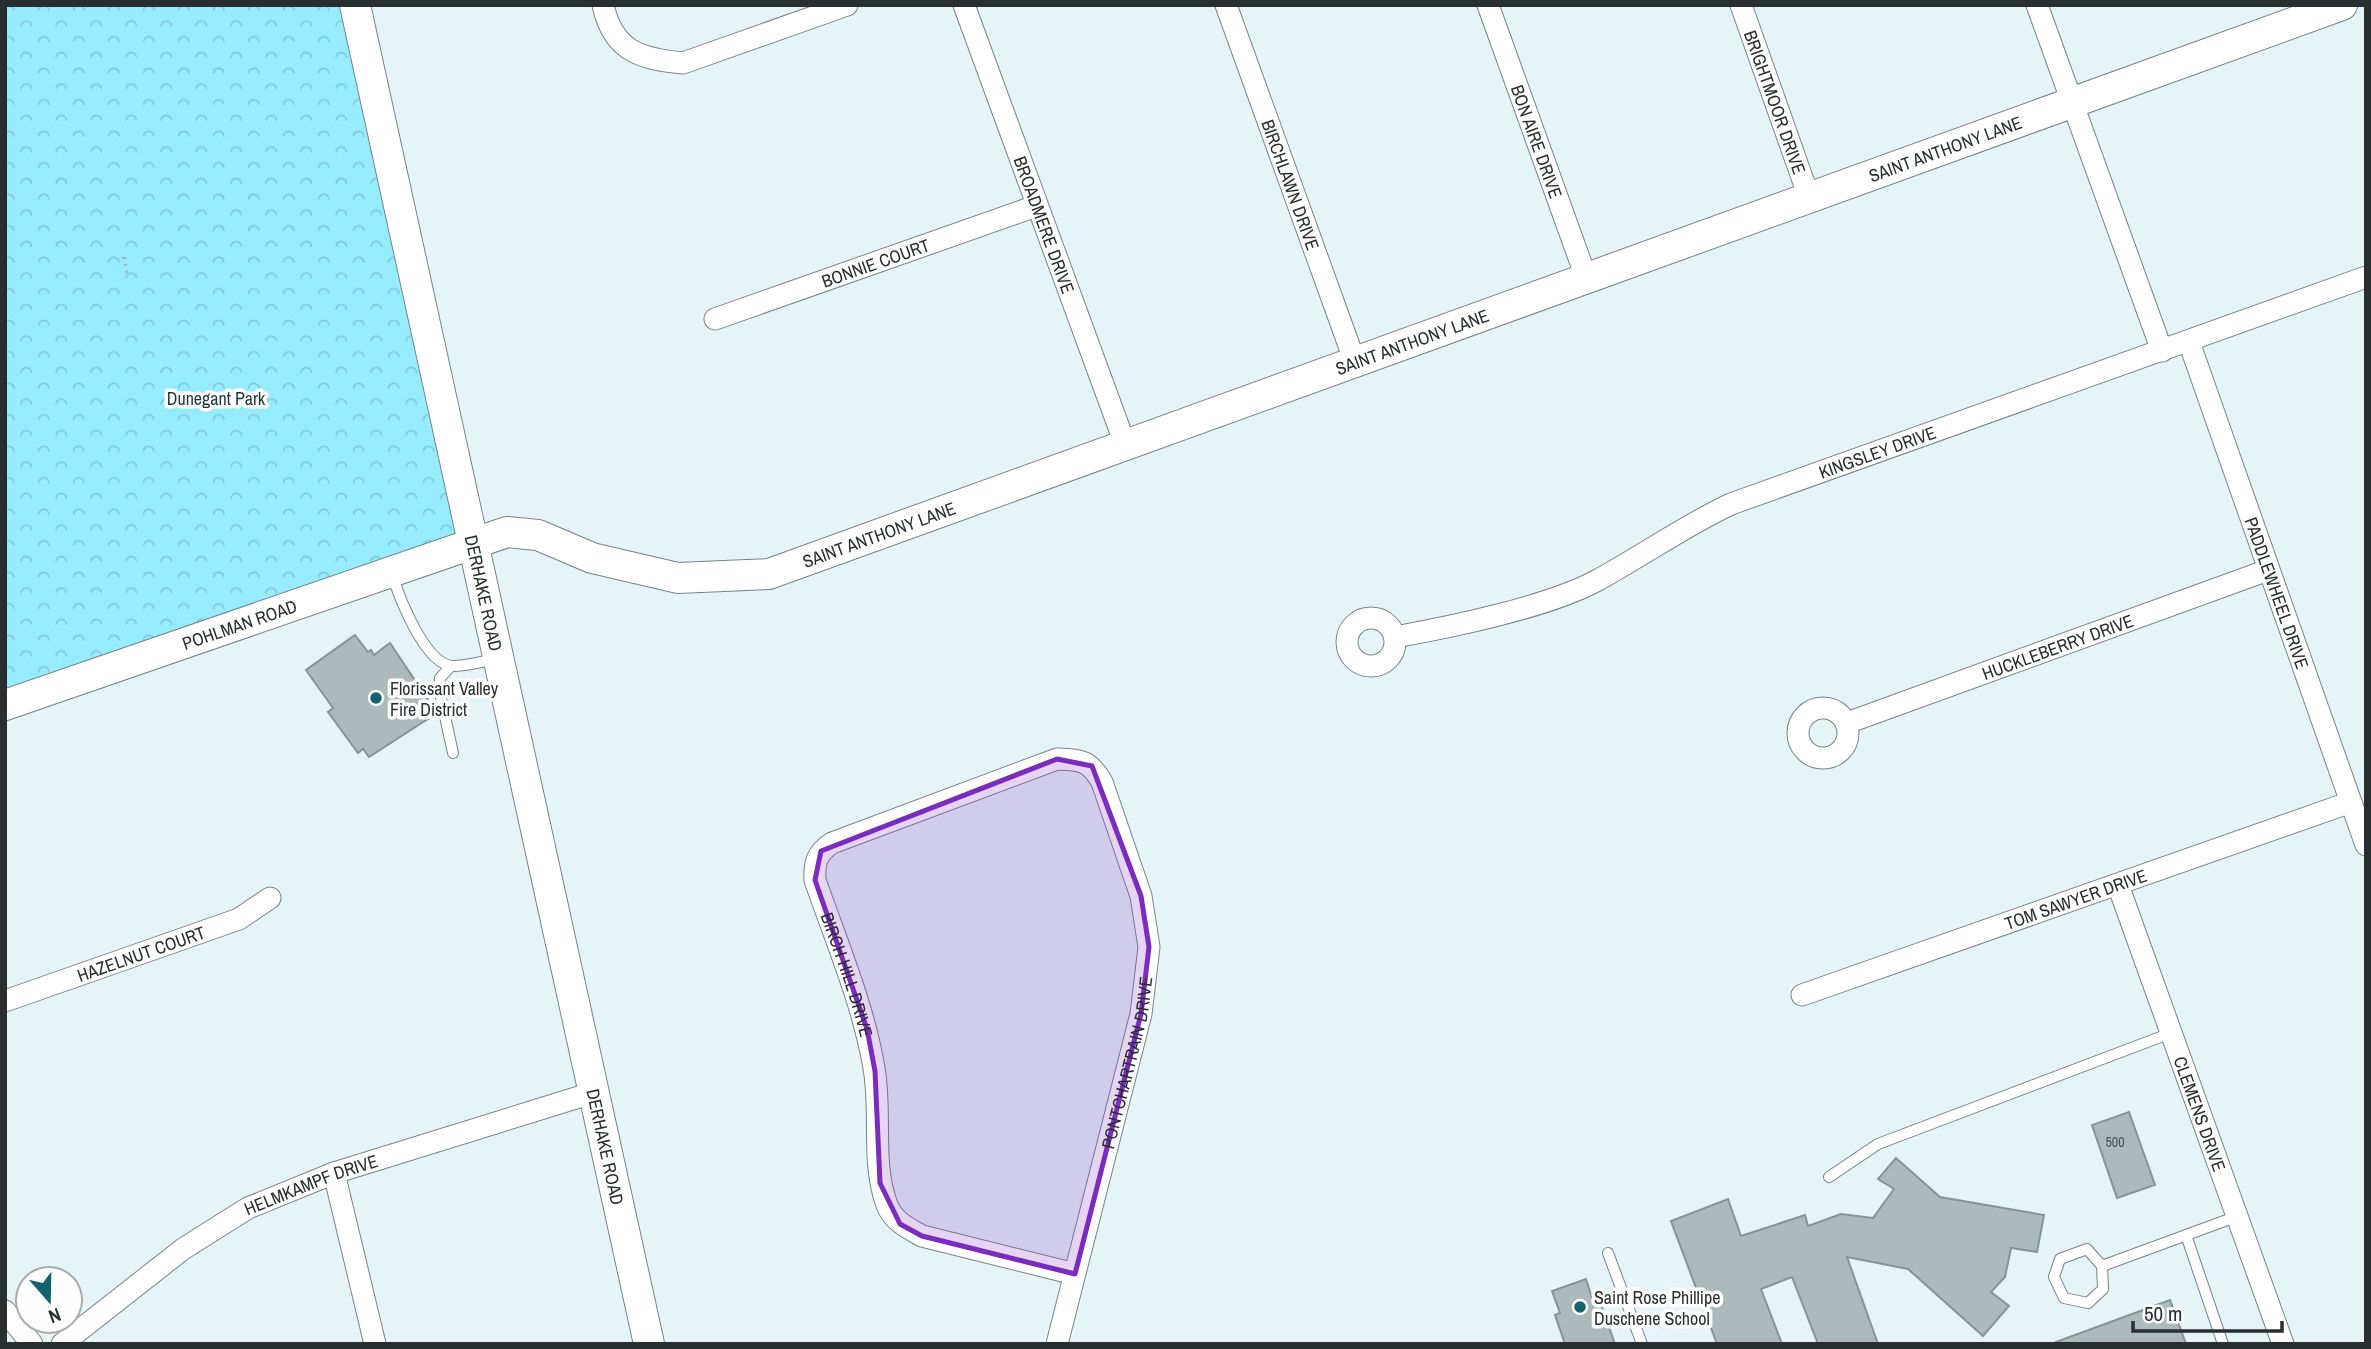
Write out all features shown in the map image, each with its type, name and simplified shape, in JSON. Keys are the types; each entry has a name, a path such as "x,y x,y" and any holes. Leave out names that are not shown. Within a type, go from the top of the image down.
{"street":[{"name":"DERHAKE ROAD","path":"355,5 649,1344"},
{"path":"603,5 608,26 628,50 655,60 683,63 847,5"},
{"name":"BROADMERE DRIVE","path":"964,5 1125,444"},
{"name":"BIRCHLAWN DRIVE","path":"1226,5 1355,362"},
{"name":"BON AIRE DRIVE","path":"1488,5 1587,279"},
{"name":"BRIGHTMOOR DRIVE","path":"1741,5 1810,200"},
{"path":"2037,5 2162,351"},
{"name":"SAINT ANTHONY LANE","path":"474,542 507,532 538,535 592,558 678,579 769,574 1810,200 2342,5"},
{"name":"BONNIE COURT","path":"715,319 1037,206"},
{"name":"KINGSLEY DRIVE","path":"1395,637 1538,602 1594,582 1692,522 1731,504 2366,277"},
{"name":"PADDLEWHEEL DRIVE","path":"2189,342 2366,845"},
{"name":"POHLMAN ROAD","path":"5,705 474,542"},
{"name":"HUCKLEBERRY DRIVE","path":"1847,723 2268,570"},
{"name":"BIRCH HILL DRIVE","path":"1075,1275 922,1236 900,1224 888,1209 880,1183 879,1110 867,1029 815,880 814,865 821,851 832,843 1057,759 1076,760 1092,766 1102,782"},
{"name":"PONTCHARTRAIN DRIVE","path":"1057,1344 1141,1014 1149,947 1141,896 1102,782"},
{"name":"TOM SAWYER DRIVE","path":"1801,995 2351,802"},
{"name":"CLEMENS DRIVE","path":"2118,885 2283,1344"},
{"name":"HAZELNUT COURT","path":"5,1001 239,919 270,898"},
{"name":"HELMKAMPF DRIVE","path":"62,1344 183,1249 248,1208 334,1173 592,1093"},
{"path":"334,1173 375,1344"},
{"path":"5,1311 32,1344"}],"lane":[{"path":"391,571 405,615 438,660 451,666 499,658"},
{"path":"451,666 440,678 439,689 453,753"},
{"path":"1829,1177 1878,1143 2171,1032"},
{"path":"2102,1266 2238,1216"},
{"path":"2186,1235 2222,1344"},
{"path":"2087,1250 2102,1266 2103,1289 2088,1303 2064,1298 2054,1278 2060,1259 2087,1250"},
{"path":"1608,1253 1642,1344"}],"path":[{"path":"124,257 127,273"}],"highlighted area":[{"path":"1057,759 1092,766 1141,896 1149,947 1141,1014 1075,1274 922,1236 900,1224 880,1183 875,1071 867,1029 815,880 821,851"}],"green space":[{"name":"Dunegant Park","path":"5,5 345,5 458,530 453,538 5,693"}],"building":[{"name":"Florissant Valley Fire District","path":"355,635 368,652 371,650 374,655 390,643 432,706 426,710 431,717 369,757 363,749 358,753 328,712 333,708 306,670"},
{"path":"2129,1112 2155,1185 2117,1198 2092,1125"},
{"path":"1896,1158 1940,1197 2044,1215 2037,1252 2011,1248 2005,1277 1991,1292 2009,1306 1983,1336 1908,1269 1847,1257 1878,1344 1818,1344 1792,1277 1761,1289 1782,1344 1717,1344 1671,1221 1728,1199 1741,1236 1805,1215 1808,1226 1841,1214 1873,1218 1894,1189 1878,1179"},
{"name":"Saint Rose Phillipe Duschene School","path":"1586,1279 1593,1301 1599,1299 1615,1344 1565,1344 1555,1315 1560,1313 1552,1291"},
{"path":"2170,1300 2186,1344 2056,1344 2056,1342"}],"place":[{"name":"Florissant Valley Fire District","path":"376,698"},
{"name":"Saint Rose Phillipe Duschene School","path":"1580,1307"}]}
